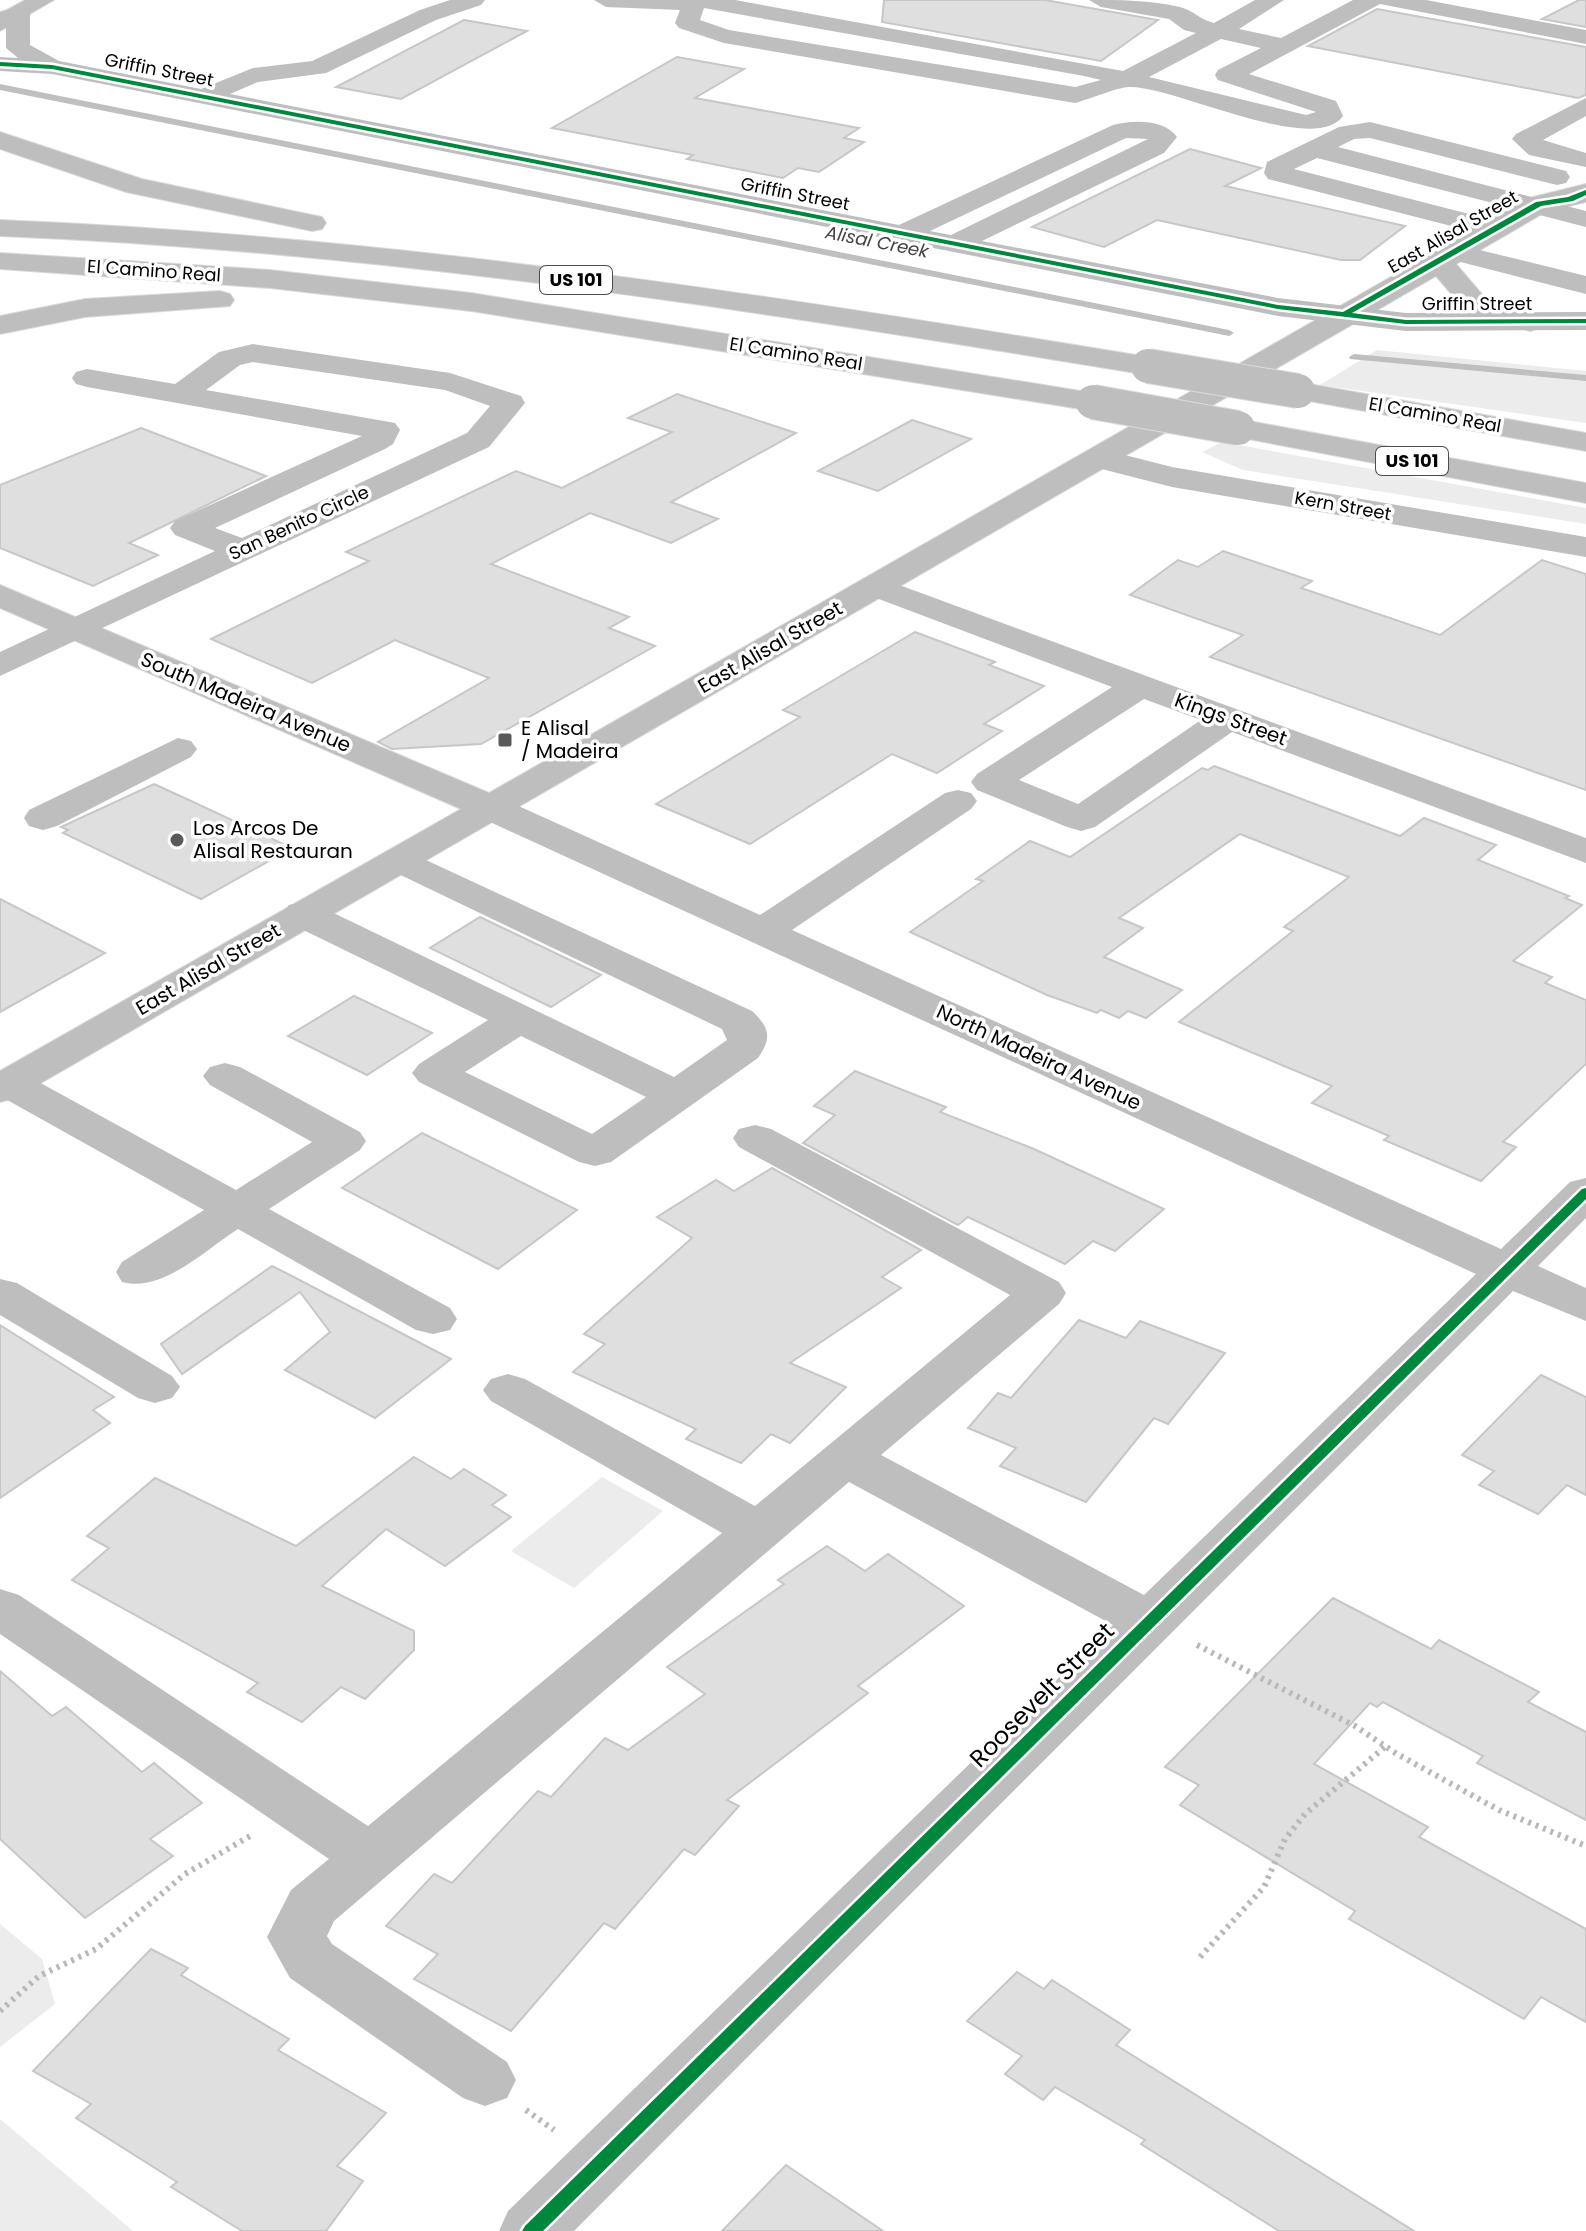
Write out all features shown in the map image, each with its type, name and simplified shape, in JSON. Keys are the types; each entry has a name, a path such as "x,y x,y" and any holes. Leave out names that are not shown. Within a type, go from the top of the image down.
{"main road":[{"path":"6,19 42,0"},
{"path":"203,97 253,75 317,68 428,15 473,0"},
{"path":"606,0 681,3 697,0"},
{"path":"697,0 687,23 724,36 1061,95 1097,92 1272,0"},
{"path":"1101,0 1176,13 1192,25 1284,46"},
{"path":"1371,0 1227,75 1327,106 1330,116 1313,136 1276,168 1277,173 1494,229"},
{"path":"1389,0 1586,37"},
{"path":"1501,21 1531,6"},
{"name":"Griffin Street","path":"6,19 18,48 52,67"},
{"name":"Griffin Street","path":"0,64 52,67 1342,316 1406,322 1586,321"},
{"path":"1123,80 1586,219"},
{"path":"1585,160 1538,149 1525,139 1586,106"},
{"path":"903,233 1122,130 1149,130 1164,137 1155,147 955,243"},
{"path":"1313,136 1370,130 1557,177"},
{"path":"0,140 80,170 180,198 604,271 676,288"},
{"name":"East Alisal Street","path":"1538,204 1539,195 1557,177 1585,160"},
{"name":"East Alisal Street","path":"4,1086 1101,459 1538,204 1570,199 1586,192"},
{"name":"El Camino Real","path":"0,228 232,241 676,288 1586,442"},
{"path":"1447,256 1586,285"},
{"path":"1447,256 1476,305 1530,322"},
{"name":"El Camino Real","path":"0,261 356,288 643,329 1093,402 1586,493"},
{"path":"0,325 53,313 117,305 273,300 539,324 643,329"},
{"name":"San Benito Circle","path":"0,665 478,440 510,403 450,382 253,353 230,358 181,394"},
{"path":"87,378 377,427 385,433 374,442 187,528 241,550"},
{"name":"Kern Street","path":"1101,459 1172,477 1586,547"},
{"name":"Kings Street","path":"875,586 1586,851"},
{"name":"South Madeira Avenue","path":"0,595 491,808"},
{"path":"1140,685 990,782 1081,819 1228,718"},
{"path":"43,818 178,749"},
{"path":"763,931 958,801"},
{"name":"North Madeira Avenue","path":"491,808 1586,1306"},
{"path":"400,860 737,1020 747,1029 748,1040 743,1049 595,1153 434,1073 519,1018"},
{"path":"303,914 677,1095"},
{"path":"139,1272 344,1141 225,1076"},
{"path":"4,1086 433,1319"},
{"path":"485,2080 311,1961 297,1937 312,1906 1042,1293 755,1138"},
{"name":"Roosevelt Street","path":"531,2231 1586,1192"},
{"path":"0,1294 155,1387"},
{"path":"508,1390 757,1530"},
{"path":"843,1457 1149,1621"},
{"path":"0,1608 370,1857"}],"path":[{"path":"1149,1621 1355,1726 1499,1810 1586,1846"},
{"path":"1200,1957 1264,1887 1285,1839 1305,1814 1386,1746"},
{"path":"0,2011 39,1976 96,1949 185,1874 296,1809"},
{"path":"485,2080 600,2164"}],"shaded area":[{"path":"1377,350 1586,371 1586,423 1320,385"},
{"path":"1222,442 1586,508 1586,524 1243,470 1202,452"},
{"path":"602,1477 663,1511 574,1588 511,1551"},
{"path":"0,1924 42,1959 55,2004 0,2047"},
{"path":"0,2119 133,2231 0,2231"}],"building":[{"path":"884,0 1045,0 1158,20 1101,61 882,22"},
{"path":"1579,0 1586,0 1586,27 1542,19"},
{"path":"1377,9 1586,47 1586,95 1578,98 1308,46"},
{"path":"464,20 527,31 401,99 336,87"},
{"path":"677,57 744,69 695,98 859,128 844,138 864,142 819,172 798,168 783,178 687,159 693,155 552,128"},
{"path":"1190,149 1261,168 1225,186 1405,226 1360,260 1341,260 1157,220 1104,247 1032,227"},
{"path":"677,394 796,433 671,502 718,519 671,543 590,513 491,564 629,617 609,628 655,646 481,744 392,749 378,742 489,678 395,640 312,683 211,639 369,561 346,552 516,471 562,488 672,432 628,418"},
{"path":"912,420 971,439 878,491 818,471"},
{"path":"141,428 266,476 129,543 158,555 93,586 0,548 0,485"},
{"path":"1223,551 1312,581 1301,588 1440,635 1542,560 1586,574 1586,790 1210,657 1243,635 1130,595 1178,560 1198,567"},
{"path":"915,632 995,662 989,665 1044,686 984,724 1002,731 937,773 892,754 750,844 656,804 800,717 783,710"},
{"path":"1214,766 1400,836 1424,818 1496,845 1478,860 1569,896 1565,898 1582,905 1513,961 1552,977 1545,983 1586,1000 1586,1064 1503,1142 1516,1147 1481,1181 1384,1140 1389,1136 1312,1103 1332,1086 1179,1022 1293,931 1284,927 1349,877 1240,834 1119,918 1143,928 1104,957 1182,990 1146,1018 1128,1011 1119,1018 1101,1010 1097,1013 1047,995 910,932 983,881 976,879 1030,841 1070,857 1202,768 1208,770"},
{"name":"Los Arcos De Alisal Restauran","path":"154,784 292,848 201,899 63,833 68,830 61,827"},
{"path":"0,899 37,918 105,953 0,1012"},
{"path":"480,917 601,975 551,1007 430,948"},
{"path":"354,996 432,1033 367,1075 288,1036"},
{"path":"855,1071 946,1107 940,1112 1034,1149 1164,1209 1115,1251 1093,1241 1065,1264 968,1217 958,1225 803,1143 835,1115 814,1106"},
{"path":"422,1133 577,1210 498,1269 342,1188"},
{"path":"772,1168 921,1250 882,1277 901,1288 790,1363 846,1387 790,1443 771,1434 741,1463 686,1439 696,1429 573,1372 605,1344 584,1334 692,1238 657,1217 716,1180 734,1191"},
{"path":"272,1266 451,1359 375,1418 285,1370 330,1332 300,1292 182,1374 161,1344"},
{"path":"1079,1320 1126,1338 1140,1321 1225,1353 1168,1424 1154,1418 1086,1502 1000,1466 1016,1448 968,1428 998,1393 1011,1398"},
{"path":"0,1325 114,1397 93,1410 110,1423 0,1498"},
{"path":"1541,1375 1586,1397 1586,1495 1567,1485 1538,1514 1479,1485 1494,1471 1462,1455"},
{"path":"414,1457 451,1479 464,1469 506,1495 492,1505 511,1517 445,1566 386,1529 322,1586 414,1631 414,1650 365,1699 341,1687 302,1722 247,1692 258,1683 72,1580 109,1548 87,1536 155,1478 296,1546"},
{"path":"827,1546 865,1571 888,1554 964,1606 858,1686 868,1693 727,1800 739,1806 695,1855 684,1849 615,1929 604,1923 511,2031 414,1979 438,1954 386,1926 434,1874 452,1883 538,1791 551,1797 605,1738 628,1750 705,1694 667,1667 784,1584 778,1580"},
{"path":"1333,1598 1431,1649 1439,1640 1539,1692 1528,1702 1586,1732 1586,1820 1477,1763 1483,1756 1383,1702 1377,1707 1370,1703 1314,1764 1428,1827 1419,1837 1586,1929 1586,2022 1541,1997 1524,2019 1349,1919 1355,1911 1180,1805 1199,1785 1165,1767"},
{"path":"0,1671 52,1716 66,1707 142,1772 154,1763 202,1803 150,1839 173,1856 85,1918 0,1839"},
{"path":"151,1949 188,1968 181,1975 289,2039 278,2050 386,2113 337,2166 363,2181 326,2231 242,2231 171,2187 177,2182 76,2118 91,2104 33,2071"},
{"path":"1017,1972 1044,1989 1052,1980 1130,2030 1116,2045 1414,2231 1279,2231 1141,2144 1145,2140 1055,2087 1043,2100 1005,2074 1022,2056 967,2021"},
{"path":"786,2165 883,2231 722,2231"}],"waterway":[{"name":"Alisal Creek","path":"0,87 1229,333"},
{"name":"Alisal Creek","path":"1354,357 1586,378"}],"cycle path":[{"path":"0,64 52,67 1278,307 1406,322 1586,321"},
{"path":"1342,316 1539,204 1570,199 1586,192"},
{"path":"531,2231 1586,1192"}],"place":[{"name":"E Alisal / Madeira","path":"505,740"},
{"name":"Los Arcos De Alisal Restauran","path":"177,840"}]}
